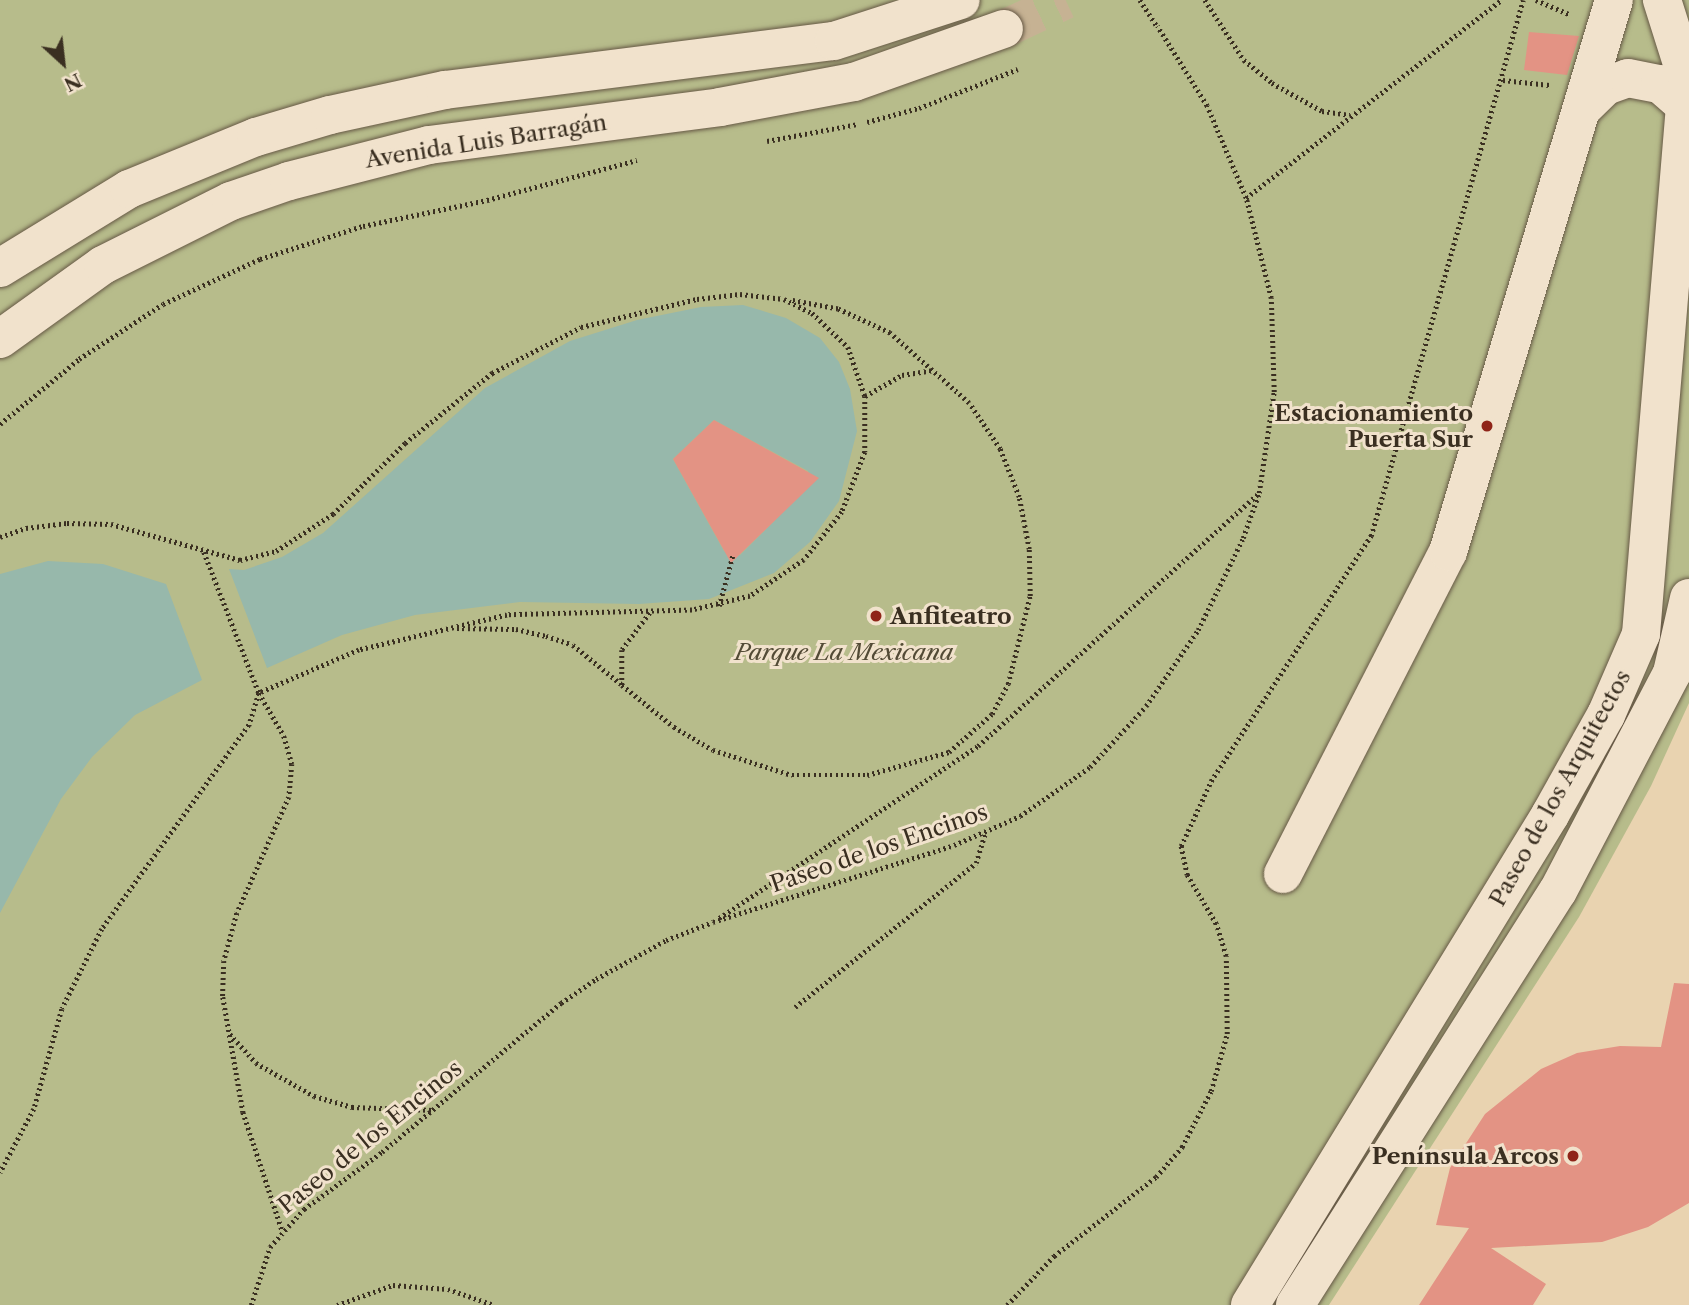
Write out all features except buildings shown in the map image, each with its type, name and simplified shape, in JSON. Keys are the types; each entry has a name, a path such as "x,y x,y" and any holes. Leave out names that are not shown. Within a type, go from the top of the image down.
{"street":[{"path":"0,268 129,189 256,137 330,115 445,90 834,41 961,0"},
{"path":"1283,874 1448,552 1614,0"},
{"name":"Paseo de los Arquitectos","path":"1295,1305 1311,1243 1606,715 1641,634 1685,106 1685,73 1662,0"},
{"name":"Avenida Luis Barragán","path":"0,339 103,265 231,201 289,181 429,145 720,107 842,85 1004,29"},
{"path":"1584,107 1606,86 1636,78 1660,84 1685,106"},
{"name":"Paseo de los Arquitectos","path":"1250,1305 1311,1243 1558,891 1672,673 1689,598"}],"path":[{"name":"Paseo de los Encinos","path":"251,1305 258,1274 282,1230 435,1110 578,991 657,945 713,922 985,833 1055,796 1120,738 1198,630 1243,538 1259,493 1274,392 1275,342 1264,264 1246,198 1207,106 1140,0"},
{"path":"1205,0 1244,60 1272,83 1322,111 1351,115"},
{"path":"1246,198 1501,0"},
{"path":"1007,1305 1054,1256 1156,1177 1182,1147 1212,1091 1227,1034 1227,956 1216,924 1187,875 1181,846 1191,816 1211,781 1371,536 1523,0"},
{"path":"753,144 825,132 919,108 1018,69"},
{"path":"0,424 79,359 163,304 260,259 363,226 487,200 641,160"},
{"path":"0,537 26,528 66,523 111,524 240,559 276,551 332,514 405,443 492,373 581,327 697,299 740,294 838,309 867,321 935,370 969,403 1000,449 1019,497 1029,549 1030,596 1018,651 992,714 971,737 949,752 867,775 792,775 713,750 674,727 573,645 516,629 450,628"},
{"path":"0,1173 34,1109 62,1009 102,929 249,725 259,693 359,650 507,615 650,612 719,607 779,580 826,538 842,512 864,452 866,396 848,347 812,313 784,299"},
{"path":"866,396 902,375 935,370"},
{"path":"713,922 978,746 1259,493"},
{"path":"204,551 259,693 284,736 292,764 289,797 228,938 223,997 243,1112 282,1230"},
{"path":"719,607 733,554"},
{"path":"622,685 622,650 650,612"},
{"path":"971,737 978,746"},
{"path":"795,1007 976,863 985,833"},
{"path":"229,1033 256,1063 314,1096 352,1107 435,1110"},
{"path":"337,1305 393,1285 448,1289 494,1305"}],"green space":[{"name":"Parque La Mexicana","path":"0,0 1689,0 1689,703 1651,786 1579,917 1329,1305 0,1305"}],"shaded area":[{"path":"743,305 786,318 820,338 839,362 850,389 857,431 839,501 810,542 774,573 709,599 639,604 520,602 415,615 342,635 267,668 229,569 244,570 282,557 323,533 485,388 570,341 637,320 701,307","holes":["714,420 808,471 811,484 740,555 724,551 673,459"]},
{"path":"48,561 103,564 166,584 202,680 135,715 92,757 61,799 0,913 0,574"}],"tunnel":[{"path":"1004,29 1066,0"}],"place":[{"name":"Estacionamiento Puerta Sur","path":"1487,426"},
{"name":"Anfiteatro","path":"876,616"},
{"name":"Península Arcos","path":"1573,1156"}]}
